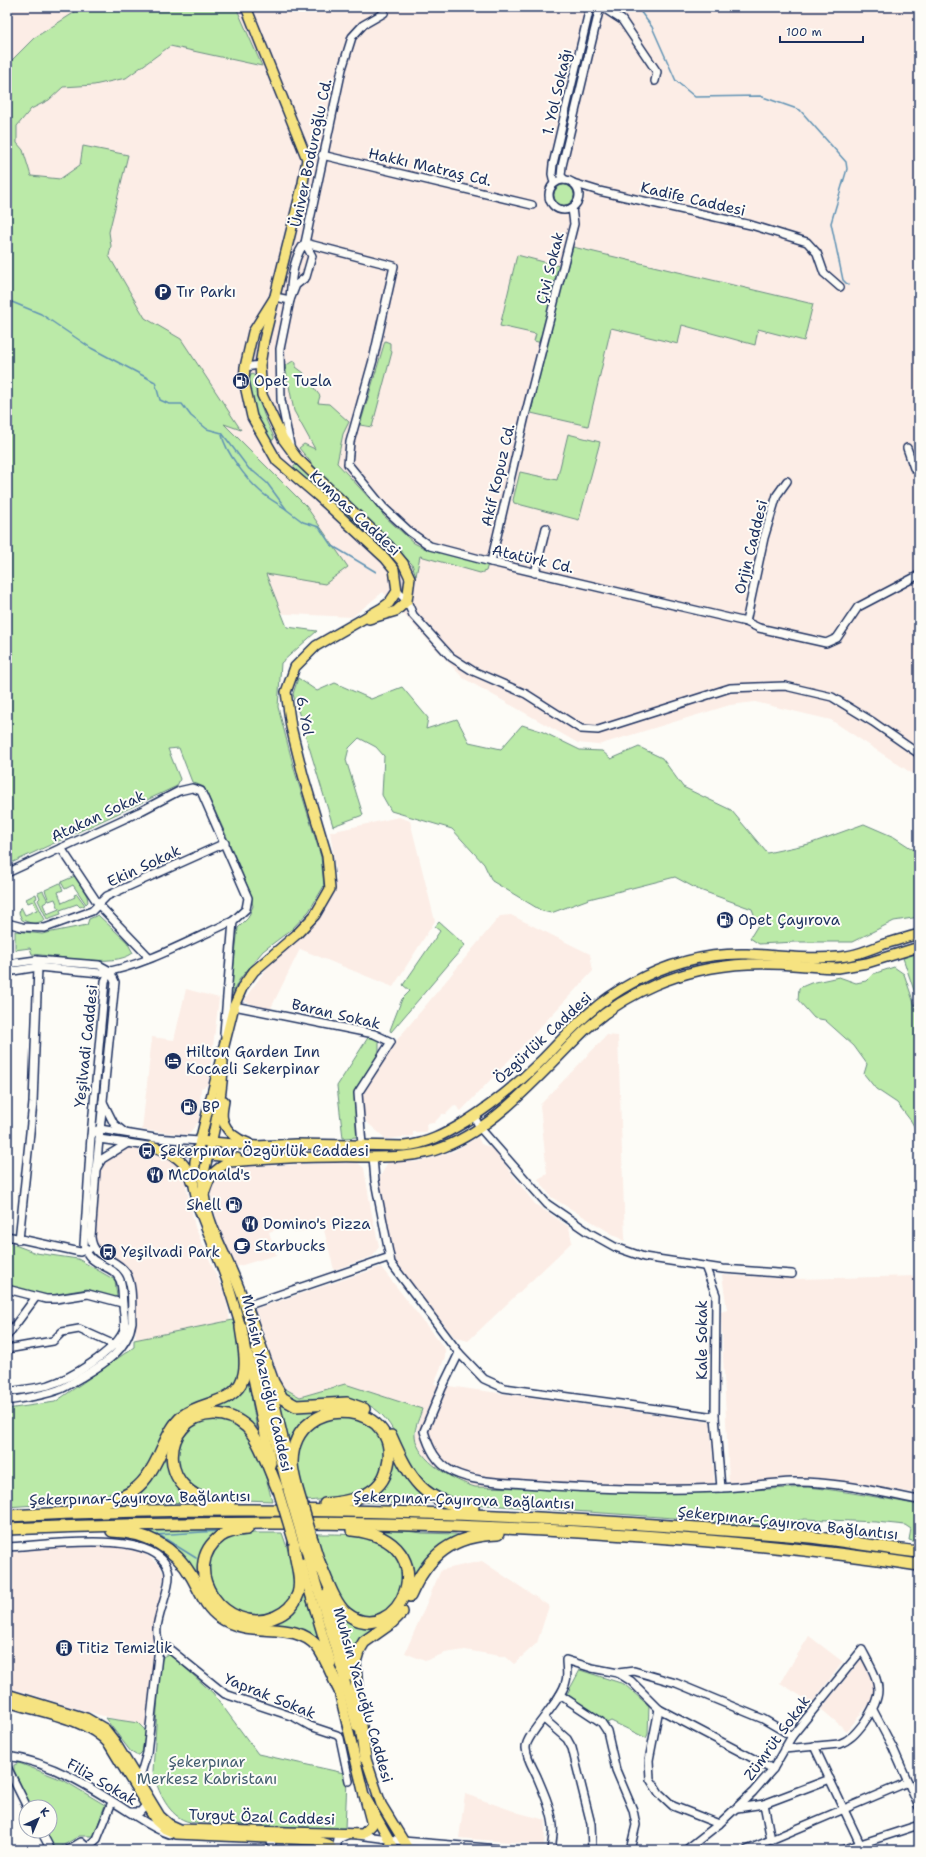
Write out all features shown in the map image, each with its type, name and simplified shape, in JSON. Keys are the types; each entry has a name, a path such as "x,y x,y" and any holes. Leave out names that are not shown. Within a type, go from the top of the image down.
{"highway":[{"path":"246,1306 277,1391 289,1403 304,1407 347,1403 373,1413 384,1424 407,1470 419,1485 437,1500 451,1505 541,1518"},
{"path":"29,1515 113,1502 127,1496 138,1488 155,1466 168,1435 183,1416 199,1407 224,1399 232,1394 239,1386 243,1379 245,1361 241,1327"},
{"path":"264,1357 286,1457 287,1490"},
{"path":"287,1490 295,1446 304,1428 320,1416 338,1411 357,1413 375,1423 386,1436 389,1446 388,1466 385,1476 372,1490 363,1496 343,1502 288,1510 217,1503 205,1501 191,1494 182,1486 173,1466 172,1457 176,1439 188,1424 198,1418 214,1414 230,1417 248,1428 287,1490 303,1541 319,1562 345,1613 357,1619 372,1622 388,1615 399,1606 408,1584 407,1568 399,1552 387,1540 368,1532 292,1523 237,1530 221,1536 215,1541 206,1555 204,1571 207,1586 215,1601 227,1613 247,1621 265,1621 281,1615 289,1608 298,1593 298,1577 294,1555 303,1541"},
{"name":"Şekerpınar-Çayırova Bağlantısı","path":"7,1516 200,1510 346,1510 541,1518 811,1538 919,1552"},
{"name":"Şekerpınar-Çayırova Bağlantısı","path":"7,1528 157,1524 292,1523 473,1527 649,1536 820,1553 919,1565"},
{"path":"53,1526 124,1532 144,1536 163,1545 179,1558 206,1603 218,1616 229,1623 241,1627 286,1631 305,1636 320,1652 339,1690"},
{"path":"365,1758 357,1694 355,1662 358,1652 364,1642 398,1617 424,1570 438,1553 456,1542 474,1536 492,1534 574,1532"},
{"path":"319,1562 357,1694"}],"main road":[{"path":"246,7 307,159 303,183 275,297"},
{"name":"Kumpas Caddesi","path":"275,297 264,340 260,365 262,395 283,439 297,458 389,546 403,563 410,578 407,601"},
{"name":"Kumpas Caddesi","path":"275,297 254,332 246,367 244,381 252,417 269,450 277,461 318,496 385,558 394,569 397,591"},
{"path":"269,450 283,439"},
{"path":"286,470 297,458"},
{"path":"356,622 389,603 397,591"},
{"path":"356,622 396,611 407,601"},
{"name":"6. Yol","path":"223,1053 234,1006 242,986 254,971 297,934 315,915 330,889 327,856 303,775 291,727 286,692 295,668 316,646 356,622"},
{"name":"Özgürlük Caddesi","path":"200,1142 257,1146 296,1144 404,1146 420,1144 440,1137 493,1104 516,1084 586,1014 605,999 631,983 670,965 696,958 717,955 746,954 837,958 853,956 919,934"},
{"name":"Özgürlük Caddesi","path":"253,1160 420,1155 443,1148 465,1138 480,1128 541,1076 576,1038 597,1018 615,1006 652,986 687,973 720,966 749,964 838,968 852,967 919,947"},
{"name":"Muhsin Yazıcığlu Caddesi","path":"223,1053 223,1078 203,1179 204,1194 210,1219 235,1276 246,1306 258,1356 273,1436 287,1490"},
{"name":"Muhsin Yazıcığlu Caddesi","path":"223,1053 215,1076 197,1153 194,1178 197,1203 203,1222 226,1278 241,1327 247,1349 265,1439 287,1490"},
{"path":"223,1078 224,1092 222,1120 230,1132 242,1141 257,1146"},
{"path":"152,1146 181,1160 190,1172 197,1203"},
{"path":"197,1153 253,1160"},
{"path":"204,1194 209,1178 217,1168 230,1162 253,1160"},
{"path":"287,1490 303,1541"},
{"name":"Muhsin Yazıcığlu Caddesi","path":"303,1541 310,1591 339,1690 354,1760 364,1795 395,1850"},
{"name":"Muhsin Yazıcığlu Caddesi","path":"303,1541 336,1648 365,1758 381,1804 409,1850"},
{"name":"Turgut Özal Caddesi","path":"7,1694 86,1718 98,1724 116,1742 164,1820 180,1829 363,1834 372,1825 364,1795"},
{"name":"Turgut Özal Caddesi","path":"7,1702 82,1724 94,1730 109,1744 160,1825 170,1832 181,1836 320,1841 328,1844 334,1850"}],"street":[{"name":"1. Yol Sokağı","path":"554,183 552,174 553,164 590,7"},
{"path":"565,180 554,183 549,192 549,197 553,206 562,210 572,208 576,205 579,196 573,183 565,180 561,176 562,166 601,7 622,20 657,72 655,81"},
{"name":"Üniver Boduroğlu Cd.","path":"305,243 322,155 342,69 352,37 363,25 384,13"},
{"name":"Hakkı Matraş Cd.","path":"322,155 532,205"},
{"name":"Kadife Caddesi","path":"573,183 599,191 751,225 807,242 817,253 824,273 840,287"},
{"name":"Çivi Sokak","path":"526,416 574,224 572,208"},
{"path":"290,300 296,285 306,277 312,256 305,243 299,249 291,284 290,300 280,349 281,400 291,450"},
{"name":"Atatürk Cd.","path":"305,243 394,266 373,360 350,442 348,464 383,507 410,532 430,546 535,573 746,622 759,628 826,643 837,638 858,607 919,575"},
{"path":"275,297 290,300"},
{"path":"246,367 260,365"},
{"name":"Akif Kopuz Cd.","path":"491,562 526,416"},
{"path":"283,439 288,432"},
{"path":"908,448 914,468 919,469"},
{"name":"Orjin Caddesi","path":"746,622 764,538 777,495 787,480"},
{"path":"535,573 546,528"},
{"path":"397,591 407,601 413,615 451,657 473,671 526,694 581,729 598,730 730,688 785,686 832,697 873,722 919,754"},
{"name":"Atakan Sokak","path":"7,873 139,812 179,791 192,788 201,790 225,843"},
{"path":"7,964 37,963 100,973 147,959 233,921 246,910 248,898 225,843"},
{"name":"Ekin Sokak","path":"7,923 22,927 45,928 92,911 107,896 225,843"},
{"path":"61,848 99,905 146,954 147,959"},
{"name":"Muhsin Yazıcığlu Caddesi","path":"223,1053 233,921"},
{"path":"7,972 37,963"},
{"path":"19,1240 33,1103 37,963"},
{"name":"Yeşilvadi Caddesi","path":"93,1247 91,1236 96,1170 115,982 110,971"},
{"name":"Yeşilvadi Caddesi","path":"85,1251 84,1240 91,1136 105,981 110,971"},
{"name":"Baran Sokak","path":"234,1006 374,1034 391,1042 358,1093 362,1145"},
{"name":"Yeşilvadi Caddesi","path":"102,1100 114,1124 126,1133"},
{"path":"474,1116 480,1128 547,1204 588,1232 615,1247 644,1257 705,1266 792,1274"},
{"path":"91,1136 95,1131 100,1129 200,1142"},
{"path":"99,1138 197,1153"},
{"path":"96,1170 102,1159 128,1143"},
{"path":"373,1157 374,1181 392,1263 460,1352 484,1379 504,1388 715,1417"},
{"path":"7,1236 19,1240 80,1252 93,1247 97,1252 123,1269 129,1280 132,1322 129,1334 99,1367 59,1390 7,1401"},
{"path":"7,1392 50,1384 62,1380 117,1347 124,1331 125,1322 120,1281 118,1276 92,1261 85,1251"},
{"path":"246,1306 390,1256"},
{"name":"Kale Sokak","path":"705,1266 716,1295 715,1417 721,1488"},
{"path":"7,1289 36,1297 56,1299 88,1294 122,1303"},
{"path":"7,1336 36,1297"},
{"path":"7,1349 53,1341 62,1332 79,1329 117,1347"},
{"path":"460,1352 442,1388 424,1431 434,1456 451,1471 485,1480 552,1486 659,1489 721,1488 792,1482 811,1482 856,1488 919,1500"},
{"path":"7,1547 96,1541 122,1544 143,1548 163,1561 168,1569 169,1579 161,1606 157,1629 159,1647 147,1754 139,1780"},
{"name":"Yaprak Sokak","path":"159,1647 168,1648 225,1694 294,1717 310,1726 337,1735 340,1738 349,1781"},
{"name":"Zümrüt Sokak","path":"686,1850 719,1824 753,1792 773,1769 792,1736 862,1650 879,1689 878,1698 873,1710"},
{"path":"551,1850 553,1825 538,1779 529,1762 526,1748 527,1740 544,1719 560,1695 566,1682 566,1660 592,1668 618,1673 634,1671 676,1683 763,1719 792,1736"},
{"path":"618,1673 631,1681 660,1709 773,1769"},
{"path":"560,1695 601,1722 607,1730 616,1770 633,1810 636,1825 630,1850"},
{"path":"660,1709 649,1760 650,1780 659,1793 673,1806 719,1824"},
{"path":"784,1749 846,1742 855,1735 873,1710 893,1748 919,1806"},
{"path":"544,1719 567,1739 572,1748 592,1824 592,1850"},
{"path":"814,1746 861,1847"},
{"name":"Filiz Sokak","path":"7,1756 67,1774 158,1830 171,1835 181,1836"},
{"path":"7,1767 23,1799"},
{"path":"736,1808 764,1804 830,1779"},
{"path":"747,1850 908,1782"},
{"path":"68,1850 81,1842 89,1849 97,1839 112,1802"},
{"path":"764,1804 771,1840"},
{"path":"131,1812 140,1812 146,1805"},
{"path":"390,1821 405,1835 424,1843"},
{"path":"842,1850 861,1847 919,1825"},
{"path":"334,1850 338,1839 342,1836 352,1834 403,1841 511,1850"},
{"path":"45,1839 51,1850"},
{"path":"271,1839 272,1850"}],"shaded area":[{"path":"7,7 919,7 919,778 831,720 755,702 730,705 598,745 578,743 463,678 383,592 352,617 7,600"},
{"path":"399,817 410,821 435,921 393,987 300,949 270,1010 243,1001 271,962 321,916 337,880 330,832"},
{"path":"511,915 590,954 593,971 461,1111 455,1105 446,1114 442,1114 434,1123 426,1124 427,1132 413,1132 413,1136 386,1139 362,1118 362,1092 387,1052 500,916"},
{"path":"186,989 219,998 208,1085 201,1088 199,1121 188,1135 142,1130 152,1037 174,1040"},
{"path":"607,1035 618,1036 624,1241 551,1197 538,1179 547,1174 540,1105"},
{"path":"478,1137 481,1144 492,1148 535,1204 569,1227 572,1242 468,1341 454,1337 396,1263 379,1179 389,1160 415,1162 428,1159 454,1151"},
{"path":"128,1148 152,1151 179,1162 186,1178 185,1181 195,1227 226,1297 230,1321 136,1340 131,1274 114,1256 98,1249 93,1239 100,1170 108,1160"},
{"path":"357,1162 364,1168 379,1246 373,1256 334,1270 323,1226 294,1233 291,1224 269,1232 276,1255 236,1267 220,1234 210,1191 222,1170 235,1167"},
{"path":"381,1267 445,1349 445,1357 434,1384 710,1422 715,1492 475,1487 458,1482 444,1474 424,1455 418,1446 415,1437 422,1409 345,1384 300,1397 282,1387 255,1309"},
{"path":"722,1275 795,1279 919,1276 919,1494 813,1477 729,1484 721,1312 727,1310"},
{"path":"98,1543 142,1552 159,1564 164,1575 155,1628 160,1647 149,1727 99,1715 7,1687 7,1553"},
{"path":"482,1561 549,1606 537,1643 514,1664 506,1657 465,1650 445,1653 425,1661 405,1653 441,1570"},
{"path":"809,1636 843,1662 812,1703 780,1683"},
{"path":"861,1660 864,1662 875,1689 875,1697 847,1731 821,1709"},
{"path":"465,1794 519,1813 546,1820 544,1845 459,1838"}],"green space":[{"path":"83,7 236,7 262,66 170,46 126,78 94,85 63,87 49,100 31,109 17,126 17,143 23,150 31,176 60,179 80,165 83,146 128,155 109,232 111,246 109,256 145,318 181,339 241,430 224,424 306,506 348,567 325,584 266,574 287,627 317,631 281,663 278,707 295,772 321,857 324,886 309,911 292,929 263,951 239,980 230,998 238,928 248,918 253,906 250,892 204,787 192,782 179,748 168,749 180,779 177,786 7,865 7,65 34,38"},
{"path":"564,185 571,188 574,195 571,202 564,205 557,202 554,195 557,188"},
{"path":"573,247 813,304 804,341 758,329 755,345 682,325 678,344 611,328 588,426 531,413 546,344 534,341 536,334 500,326 517,255 567,268"},
{"path":"385,341 390,343 390,349 392,352 372,427 360,425"},
{"path":"293,361 296,363 296,367 304,373 305,383 311,384 320,396 318,403 329,404 349,422 343,434 337,463 382,512 383,515 414,543 424,548 488,564 486,571 480,573 420,556 416,576 412,564 318,471 299,448 304,444 315,449 294,411 285,366"},
{"path":"252,374 255,376 257,392 267,422 274,437 271,441 269,441 258,418 253,402 249,386 249,378"},
{"path":"568,434 600,442 579,520 514,503 513,500 520,472 557,480"},
{"path":"297,463 378,543 377,544 330,500 292,469"},
{"path":"298,678 317,691 335,683 371,699 402,687 428,718 426,729 457,719 469,742 501,749 522,725 541,731 580,750 602,751 611,759 639,747 662,758 683,787 731,810 767,853 809,844 864,824 894,837 914,850 919,850 919,917 894,921 852,942 795,942 759,944 750,938 758,925 752,909 697,889 675,877 589,899 551,913 542,911 492,881 484,864 452,829 391,811 382,795 384,756 376,747 359,738 349,748 346,760 363,815 333,826 293,694"},
{"path":"75,876 87,896 88,902 86,904 73,885 65,889 61,882"},
{"path":"60,883 63,890 58,892 62,903 75,897 74,895 77,894 85,905 80,907 77,904 60,910 61,914 47,919 38,900 40,898 38,893 43,891 48,901 43,904 47,914 59,909 55,899 49,901 45,890"},
{"path":"36,894 37,898 35,899 45,920 34,924 22,920 19,913 21,907 25,915 37,910 33,901 28,903 26,899"},
{"path":"98,915 127,942 133,953 113,960 84,960 32,954 30,948 15,950 15,931 42,934 87,925 89,919"},
{"path":"439,922 465,945 391,1032 390,1030 402,999 410,991 403,985 440,931 435,927"},
{"path":"919,953 919,1005 903,958"},
{"path":"894,967 904,974 919,1018 919,1135 911,1121 897,1103 876,1089 864,1074 867,1064 854,1046 825,1020 814,1018 798,1000 799,988 811,983 839,977 856,983 866,981 873,974"},
{"path":"369,1036 379,1040 379,1050 377,1056 356,1088 359,1135 357,1137 343,1138 337,1086"},
{"path":"7,1242 36,1253 78,1259 115,1280 117,1297 113,1298 87,1289 51,1295 7,1286"},
{"path":"233,1320 242,1361 238,1380 229,1392 199,1404 144,1475 125,1491 93,1501 7,1507 7,1409 55,1402 134,1347 134,1340"},
{"path":"248,1378 258,1435 212,1411 212,1408"},
{"path":"280,1383 282,1387 300,1397 345,1384 422,1409 416,1426 415,1436 417,1445 422,1454 438,1469 457,1480 475,1487 715,1492 808,1487 919,1505 919,1543 909,1540 911,1529 905,1525 876,1522 804,1519 781,1525 764,1526 689,1519 472,1504 434,1492 421,1482 410,1466 390,1425 383,1416 374,1409 359,1401 346,1397 301,1403 285,1394 278,1384"},
{"path":"277,1398 330,1407 310,1417 289,1455"},
{"path":"349,1415 366,1422 379,1436 384,1453 384,1462 378,1478 364,1490 348,1496 306,1501 296,1463 302,1441 309,1430 325,1419"},
{"path":"214,1419 235,1423 241,1427 253,1442 261,1461 272,1501 215,1499 186,1483 177,1464 177,1451 182,1439 195,1425 202,1421"},
{"path":"172,1440 169,1461 172,1476 181,1489 197,1502 119,1504 139,1492 152,1478"},
{"path":"396,1457 432,1503 400,1504 364,1502 391,1473"},
{"path":"382,1528 422,1533 458,1535 450,1540 413,1584 395,1543 379,1531"},
{"path":"228,1529 208,1545 206,1592 193,1573 139,1531"},
{"path":"243,1533 282,1533 296,1573 295,1590 283,1609 264,1617 233,1612 211,1589 207,1567 213,1552 223,1541"},
{"path":"317,1534 345,1534 372,1539 381,1542 393,1551 401,1566 403,1589 386,1612 366,1618 342,1604 325,1564"},
{"path":"302,1585 321,1647 253,1624 270,1622"},
{"path":"338,1607 379,1626 351,1662"},
{"name":"Şekerpınar Merkesz Kabristanı","path":"166,1655 171,1655 213,1693 258,1754 344,1773 347,1779 345,1829 190,1822 176,1815 165,1802 153,1771 160,1664 163,1657"},
{"path":"580,1670 624,1684 649,1706 648,1734 646,1738 611,1721 607,1723 567,1694"},
{"path":"105,1718 138,1723 146,1731 142,1752 139,1755 131,1752"},
{"path":"19,1763 63,1780 105,1805 94,1836 79,1836 59,1848 50,1847 46,1839 58,1839 58,1799 27,1799 14,1770 14,1765"}],"waterway":[{"path":"637,7 652,27 676,81 695,97 760,96 800,110 846,162 847,169 831,223 843,280 848,285"},
{"path":"7,300 41,314 91,348 155,382 160,400 169,404 182,404 191,416 207,429 222,433 249,469 267,483 287,510 303,522 319,527 331,545 376,572"},
{"path":"222,435 227,449 249,480 266,496 286,509"},
{"path":"155,1535 219,1531"},
{"path":"159,1535 196,1558"}],"place":[{"name":"Tır Parkı","path":"163,292"},
{"name":"Opet Tuzla","path":"241,381"},
{"name":"Opet Çayırova","path":"725,920"},
{"name":"Hilton Garden Inn Kocaeli Sekerpinar","path":"173,1061"},
{"name":"BP","path":"189,1107"},
{"name":"Şekerpınar Özgürlük Caddesi","path":"147,1151"},
{"name":"McDonald's","path":"155,1175"},
{"name":"Shell","path":"234,1205"},
{"name":"Domino's Pizza","path":"250,1224"},
{"name":"Starbucks","path":"242,1246"},
{"name":"Yeşilvadi Park","path":"108,1252"},
{"name":"Titiz Temizlik","path":"64,1648"}]}
